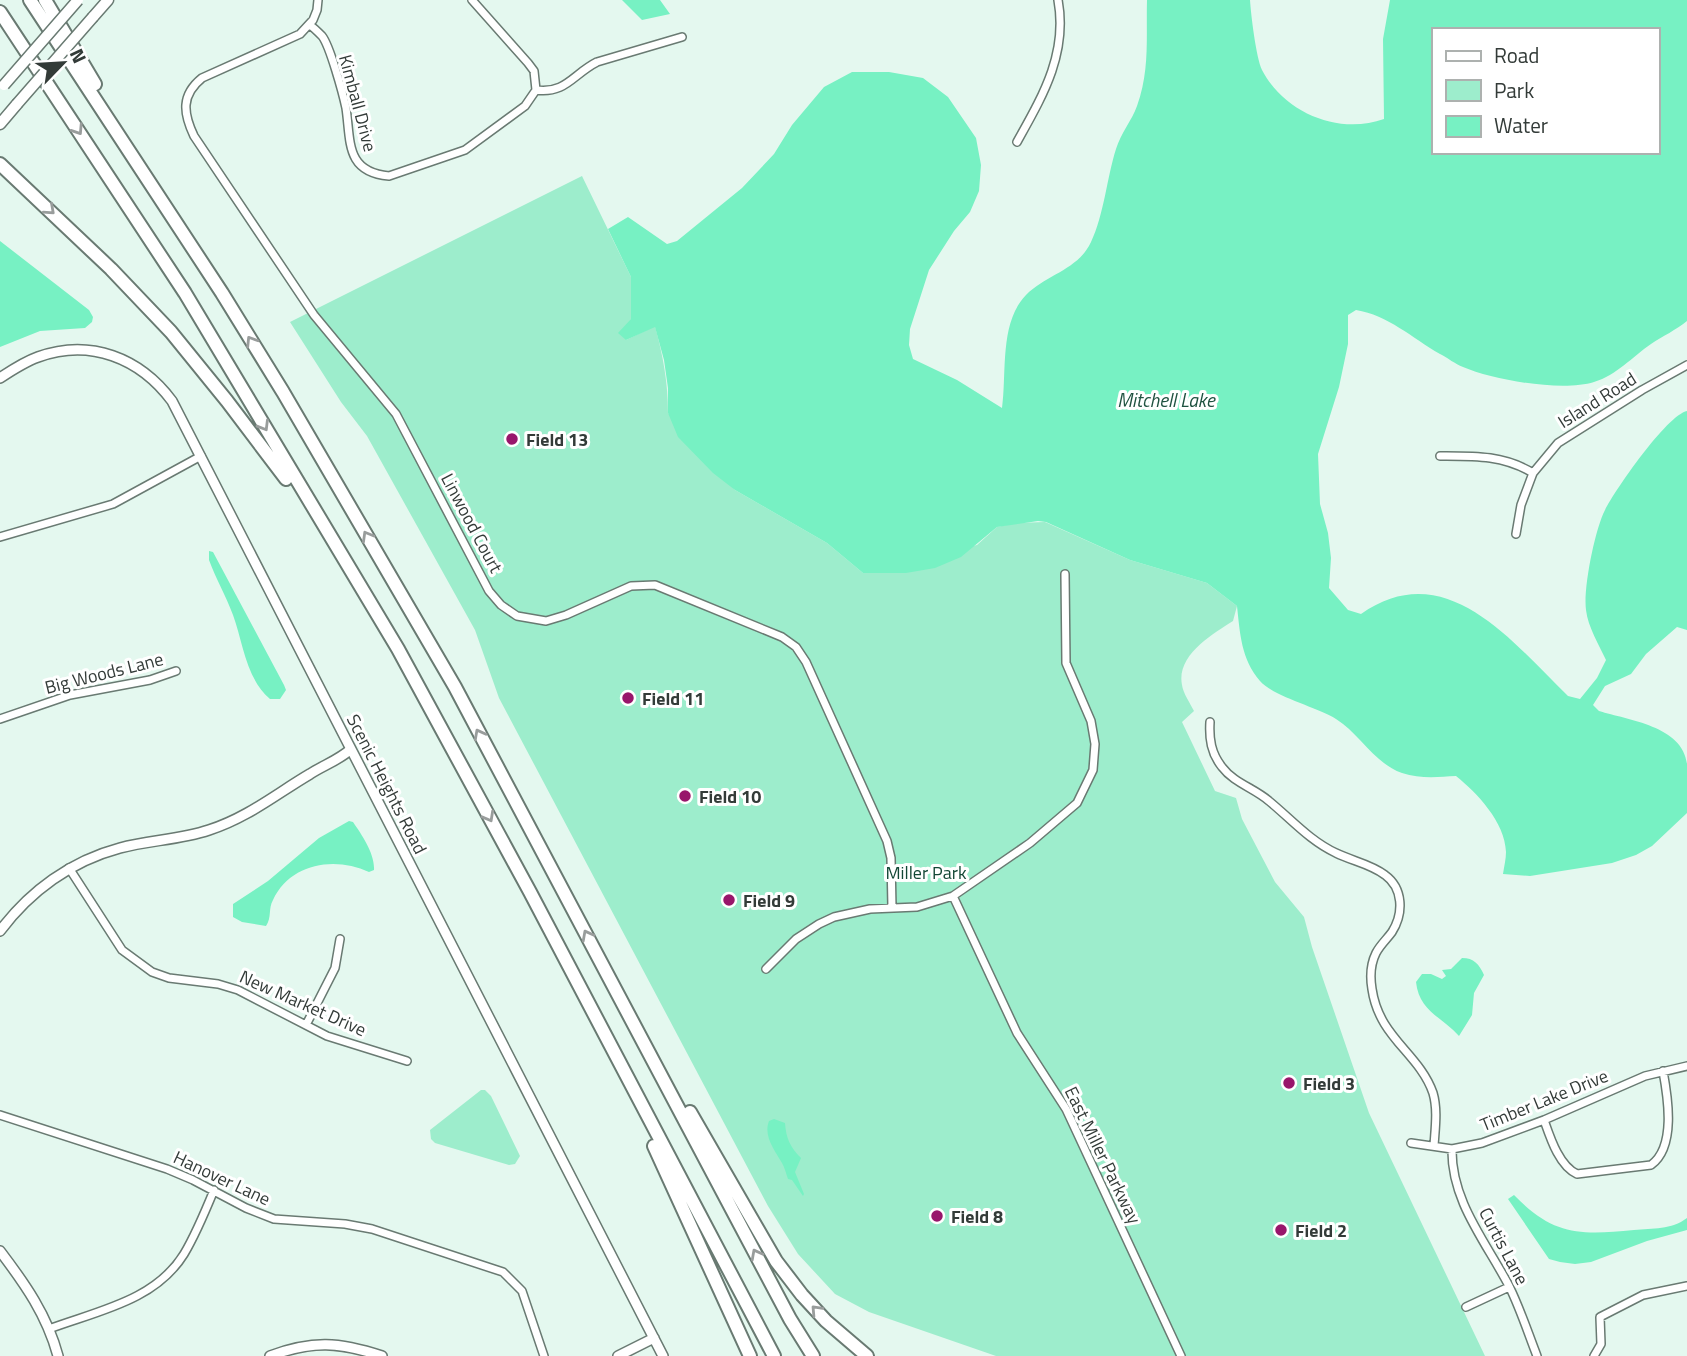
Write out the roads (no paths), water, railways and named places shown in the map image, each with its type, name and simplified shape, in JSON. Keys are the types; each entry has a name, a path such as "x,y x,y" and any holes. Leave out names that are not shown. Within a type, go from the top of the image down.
{"highway":[{"path":"30,0 222,293 455,687 790,1319 813,1356"},
{"path":"45,0 87,72 181,217 222,293"},
{"path":"0,12 185,293 398,649 530,892 774,1356"},
{"path":"0,164 111,269 171,332 279,467 398,649"},
{"path":"619,995 652,1043 776,1261 826,1321 867,1356"},
{"path":"593,1012 750,1356"}],"main road":[{"path":"2,87 78,0"},
{"path":"0,124 108,0"}],"street":[{"path":"310,25 318,0"},
{"path":"472,0 534,71 536,90 555,90 597,62 682,37"},
{"path":"1017,142 1052,74 1061,30 1058,0"},
{"name":"Kimball Drive","path":"310,25 326,43 345,105 352,152 358,162 377,175 401,174 465,150 525,106 536,90"},
{"name":"Linwood Court","path":"310,25 296,37 202,78 192,86 188,96 186,120 314,315 396,414 489,591 501,605 517,616 546,621 631,586 655,585 790,642 806,662 887,841 891,858 892,908"},
{"name":"Scenic Heights Road","path":"0,378 36,358 56,352 85,350 121,358 144,370 161,387 178,412 663,1356"},
{"name":"Island Road","path":"1516,534 1521,505 1533,472 1558,443 1687,365"},
{"path":"0,537 113,504 201,456"},
{"path":"1440,456 1501,458 1533,472"},
{"path":"766,969 786,947 819,924 850,913 917,907 953,896 1030,844 1077,803 1089,782 1095,758 1094,733 1066,663 1065,574"},
{"name":"Big Woods Lane","path":"1,717 70,695 150,680 176,671"},
{"path":"1210,722 1213,752 1230,777 1268,800 1320,844 1375,869 1394,884 1399,896 1398,920 1373,962 1370,978 1383,1025 1427,1081 1433,1095 1436,1110 1434,1146"},
{"path":"0,931 28,898 47,882 86,860 121,847 183,838 235,821 351,749"},
{"name":"New Market Drive","path":"69,869 122,950 152,972 169,978 218,984 239,990 349,1044 407,1061"},
{"name":"East Miller Parkway","path":"953,896 1017,1033 1066,1109 1181,1356"},
{"path":"306,1025 335,968 340,939"},
{"name":"Timber Lake Drive","path":"1411,1143 1452,1149 1482,1143 1544,1120 1628,1083 1687,1066"},
{"path":"1544,1120 1569,1171 1577,1174 1651,1165 1658,1160 1666,1139 1663,1071"},
{"name":"Hanover Lane","path":"0,1115 167,1169 274,1219 345,1224 372,1229 503,1272 522,1291 544,1356"},
{"name":"Curtis Lane","path":"1452,1149 1456,1183 1472,1226 1509,1287 1537,1356"},
{"path":"49,1329 125,1303 151,1289 183,1257 214,1190"},
{"path":"0,1251 31,1292 49,1329 58,1356"},
{"path":"1594,1356 1601,1344 1600,1317 1643,1295 1687,1286"},
{"path":"1466,1307 1509,1287"},
{"path":"618,1356 654,1338"},
{"path":"270,1356 309,1344 333,1344 382,1356"}],"water":[{"path":"622,0 660,0 670,14 642,20"},
{"name":"Mitchell Lake","path":"1147,0 1250,0 1260,64 1272,85 1299,109 1315,117 1332,122 1367,123 1384,119 1383,39 1390,0 1687,0 1687,321 1610,375 1594,382 1564,386 1509,380 1476,372 1457,364 1389,322 1356,310 1348,315 1348,344 1339,387 1318,454 1320,504 1331,558 1329,588 1348,610 1361,614 1392,598 1421,594 1449,600 1476,613 1501,631 1568,696 1580,699 1597,678 1606,660 1594,636 1586,610 1586,588 1601,519 1642,454 1667,425 1687,411 1687,630 1677,627 1646,654 1631,674 1605,686 1593,705 1599,711 1639,722 1665,733 1676,741 1683,751 1687,764 1687,813 1652,846 1612,863 1530,876 1503,874 1506,852 1501,830 1473,791 1456,776 1416,776 1392,769 1336,719 1267,687 1254,673 1245,655 1237,606 1207,583 1130,560 1046,522 1038,521 997,527 961,557 935,568 906,573 863,573 827,543 735,490 713,473 678,437 668,413 664,360 655,327 626,340 618,333 631,319 631,277 608,229 628,217 667,244 677,241 742,188 774,154 792,125 824,87 852,72 889,72 923,78 948,97 976,138 981,165 979,191 970,212 929,270 910,329 909,345 913,359 957,380 1002,408 1008,334 1017,306 1034,288 1070,266 1091,242 1116,149 1141,93 1147,40"},
{"path":"0,241 89,310 93,317 92,322 85,328 40,331 0,347"},
{"path":"209,551 213,552 284,685 286,690 280,699 270,699 250,671 233,615 209,560"},
{"path":"349,821 353,822 367,845 374,870 369,872 342,864 315,866 290,878 281,888 272,903 266,926 242,922 233,917 233,904 268,881 319,838"},
{"path":"1462,958 1476,962 1484,975 1474,993 1472,1015 1459,1036 1426,1007 1416,982 1422,974 1431,974 1442,979 1446,976 1442,970 1451,969"},
{"path":"774,1119 785,1123 789,1142 801,1158 795,1172 803,1196 792,1180 788,1179 771,1143 768,1127 769,1121"},
{"path":"1514,1195 1542,1218 1569,1230 1598,1232 1668,1227 1687,1218 1687,1230 1647,1241 1591,1262 1560,1262 1549,1259 1508,1199"}],"place":[{"name":"Field 13","path":"512,439"},
{"name":"Field 11","path":"628,698"},
{"name":"Field 10","path":"685,796"},
{"name":"Field 9","path":"729,900"},
{"name":"Field 3","path":"1289,1083"},
{"name":"Field 8","path":"937,1216"},
{"name":"Field 2","path":"1281,1230"}],"park label":[{"name":"Miller Park","path":"926,872"}]}
